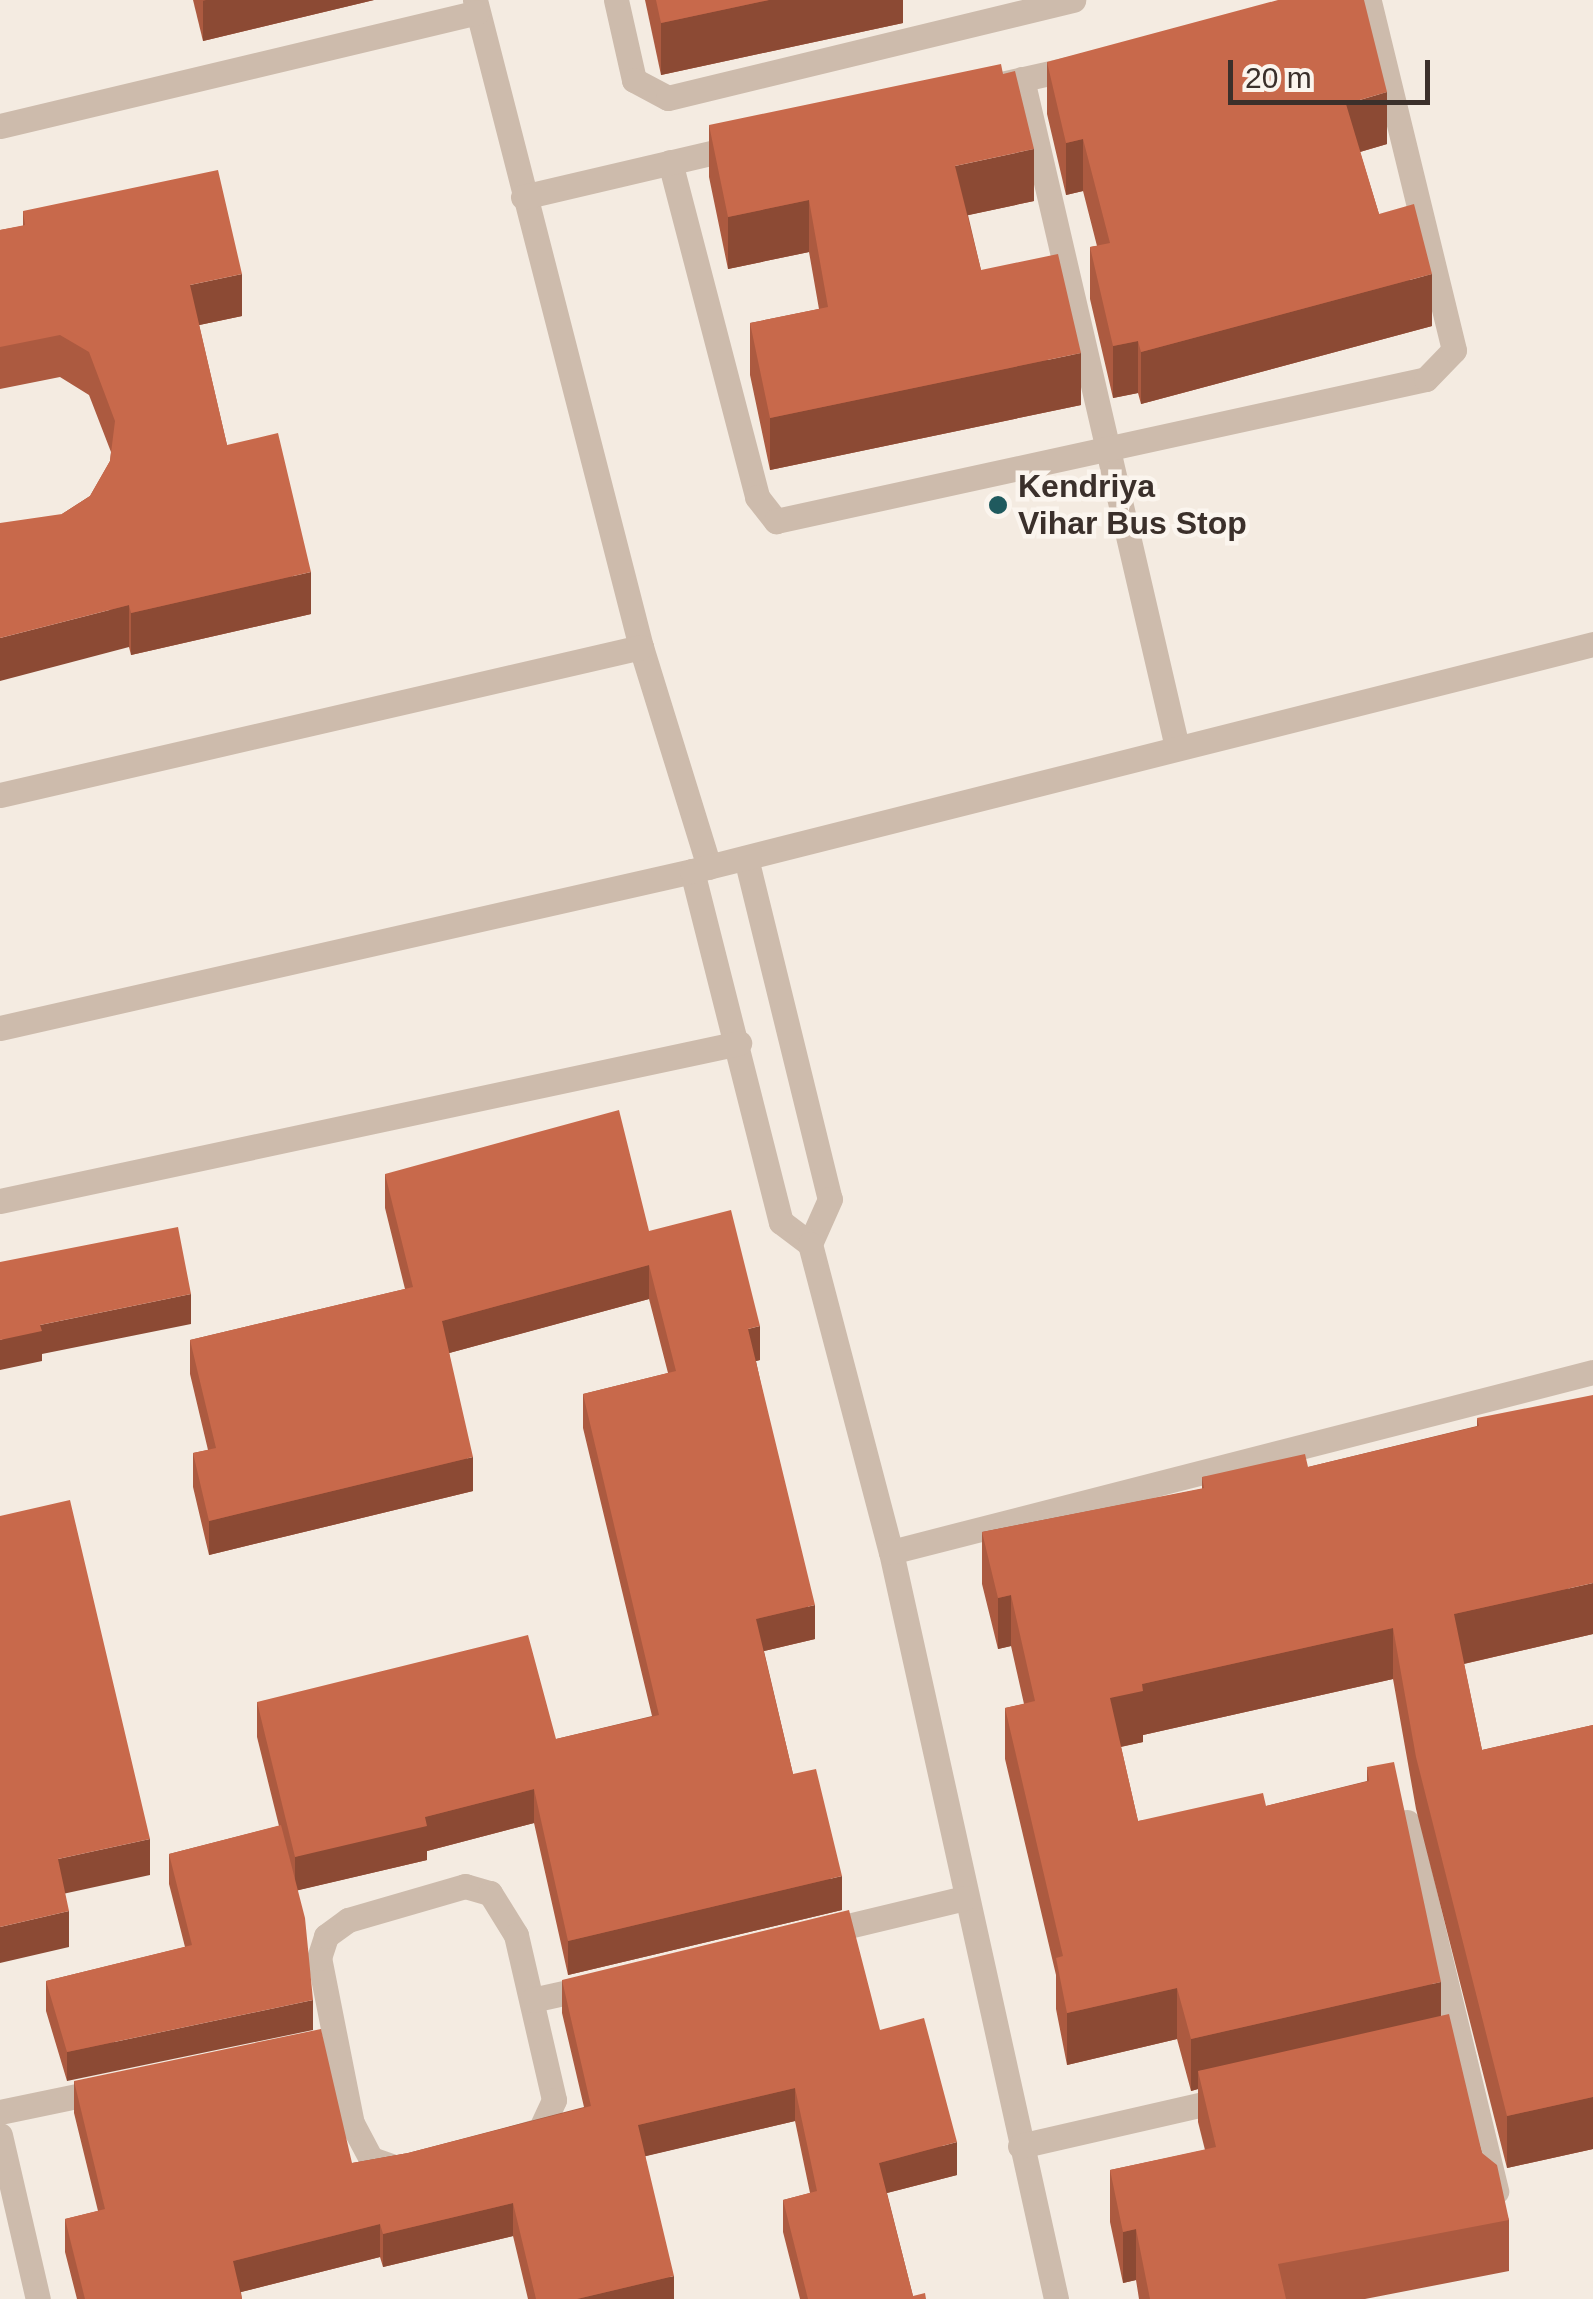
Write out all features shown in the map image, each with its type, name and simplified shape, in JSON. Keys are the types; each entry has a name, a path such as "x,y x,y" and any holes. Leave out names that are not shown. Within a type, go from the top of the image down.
{"street":[{"path":"616,0 634,80 668,98 1073,0"},
{"path":"670,162 756,497 776,521 1110,444 1426,378 1454,350 1359,2"},
{"path":"0,126 476,6 522,197 700,869 781,1222 810,1244 891,1552 1056,2299"},
{"path":"966,92 1116,58"},
{"path":"1022,80 1110,444 1177,747"},
{"path":"522,197 763,140"},
{"path":"0,1028 746,858 1593,644"},
{"path":"0,796 641,646"},
{"path":"746,858 830,1200 810,1244"},
{"path":"0,1202 739,1043"},
{"path":"891,1552 1593,1372"},
{"path":"1407,1822 1451,2048 1498,2202"},
{"path":"464,1886 490,1894 516,1935 532,2000 554,2100 540,2130 403,2170 371,2159 352,2124 327,2044 319,1958 326,1936 348,1920 464,1886"},
{"path":"796,1938 965,1898"},
{"path":"532,2000 626,1978"},
{"path":"0,2112 131,2085"},
{"path":"1020,2146 1250,2094"},
{"path":"0,2135 11,2232 38,2299"}],"building":[{"path":"656,0 769,0 661,23"},
{"path":"1278,0 1364,0 1387,92 1346,104 1379,214 1414,204 1432,274 1141,352 1138,341 1113,346 1090,247 1110,243 1083,139 1066,143 1047,62"},
{"path":"1001,64 1003,74 1015,71 1034,149 955,166 981,270 1058,254 1081,353 770,418 750,323 828,307 809,200 728,217 709,125"},
{"path":"218,170 242,274 190,285 227,445 278,433 311,572 131,613 129,605 0,638 0,523 62,514 90,496 110,461 115,421 89,352 60,335 0,347 0,230 25,225 23,211"},
{"path":"619,1110 649,1231 731,1210 760,1326 748,1329 815,1605 756,1619 793,1774 816,1769 842,1876 568,1941 534,1789 425,1817 427,1826 295,1857 257,1702 528,1635 556,1739 659,1715 583,1394 676,1371 649,1265 442,1321 473,1457 209,1521 193,1453 216,1448 190,1340 413,1287 385,1174"},
{"path":"178,1227 191,1294 40,1325 42,1331 0,1340 0,1262"},
{"path":"1593,1395 1593,1583 1454,1614 1482,1750 1593,1725 1593,2097 1507,2116 1416,1757 1393,1628 1142,1684 1143,1691 1110,1698 1138,1821 1263,1793 1266,1806 1369,1781 1367,1767 1394,1762 1441,1982 1191,2039 1177,1988 1067,2013 1056,1958 1063,1956 1005,1708 1035,1701 1011,1595 998,1598 982,1532 1204,1488 1202,1477 1305,1454 1308,1467 1479,1426 1477,1418"},
{"path":"70,1500 150,1839 58,1859 69,1911 0,1927 0,1516"},
{"path":"281,1825 305,1918 313,2000 67,2052 46,1981 192,1945 169,1854"},
{"path":"849,1910 880,2030 924,2018 957,2142 879,2163 913,2296 925,2293 926,2299 808,2299 783,2200 817,2191 795,2088 638,2125 674,2276 577,2299 536,2299 513,2203 383,2234 380,2224 233,2261 242,2299 85,2299 65,2219 105,2209 74,2081 321,2029 352,2163 408,2153 591,2106 562,1980"},
{"path":"1449,2014 1482,2153 1497,2165 1509,2220 1278,2264 1286,2299 1150,2299 1136,2229 1123,2232 1110,2170 1216,2147 1198,2071"}],"place":[{"name":"Kendriya Vihar Bus Stop","path":"998,505"}]}
